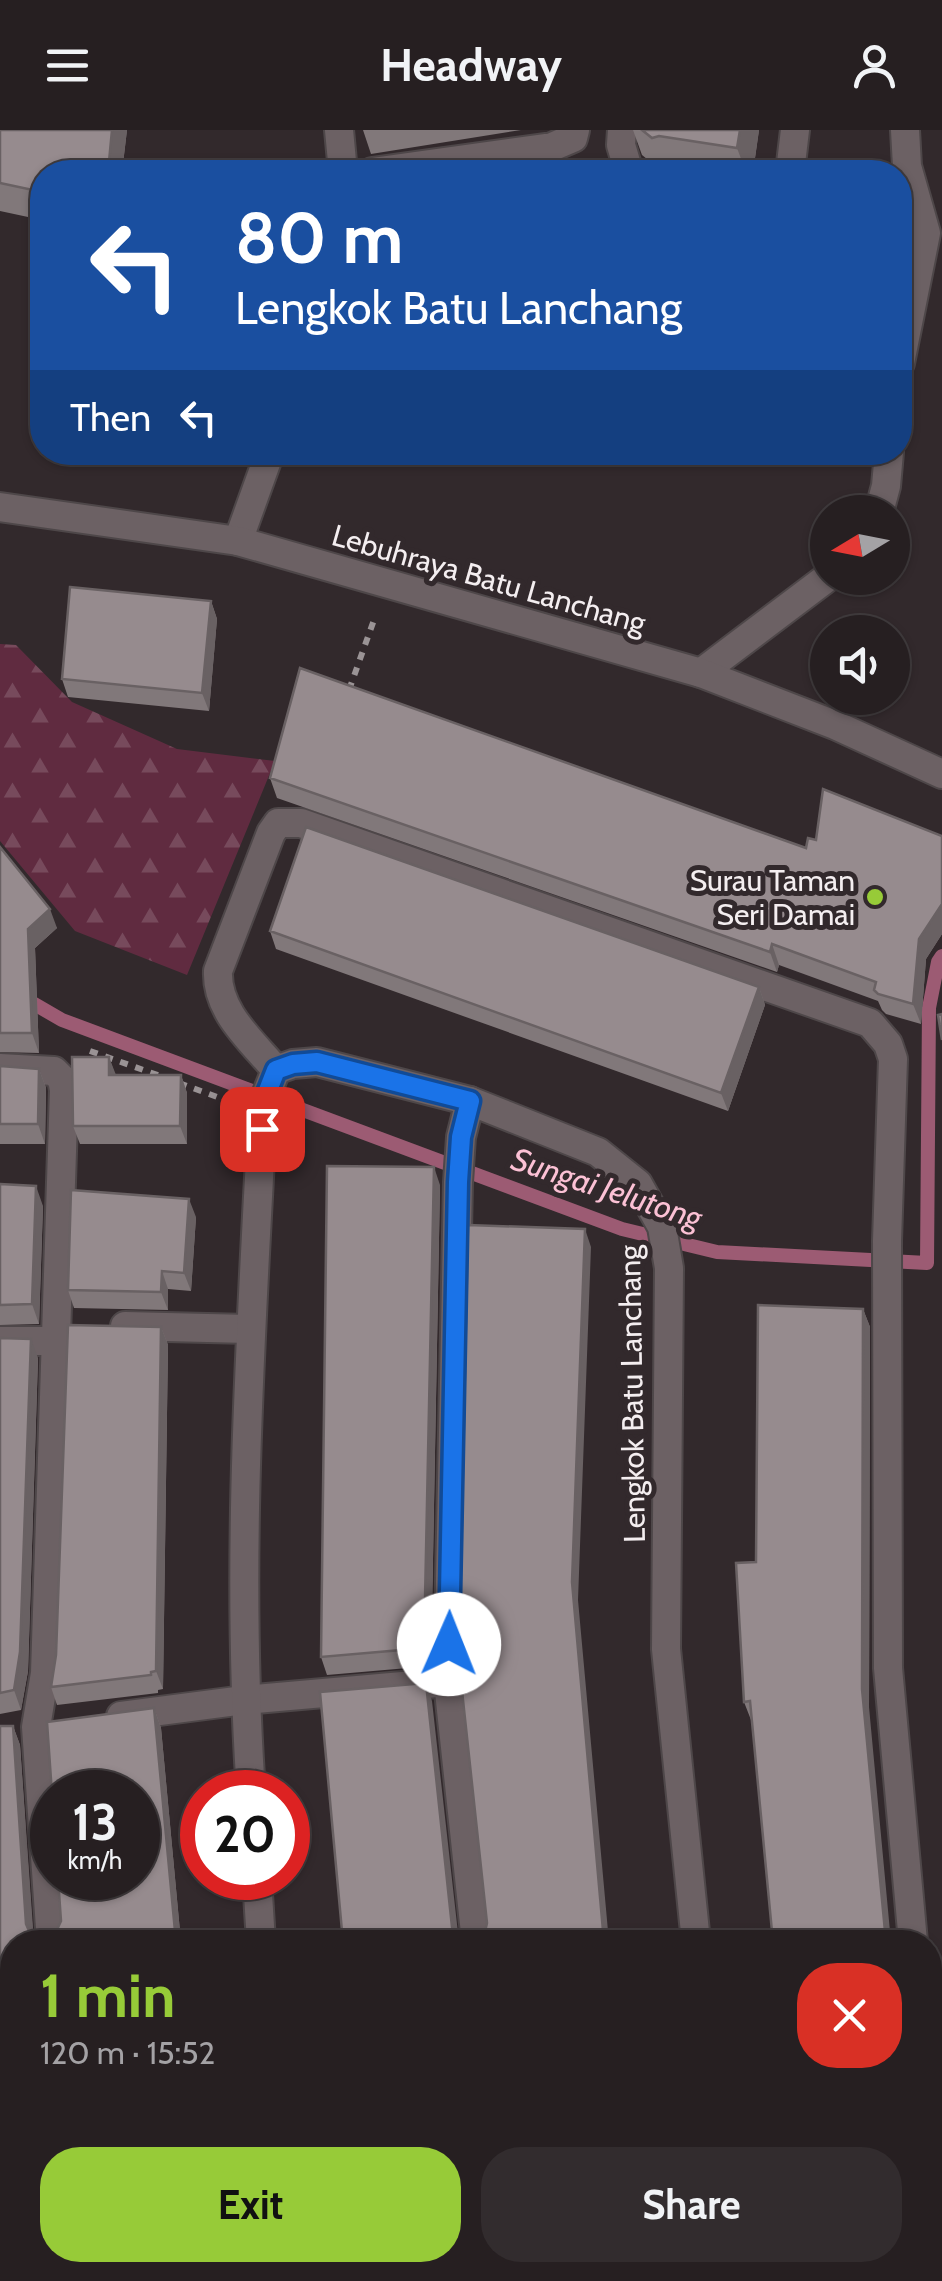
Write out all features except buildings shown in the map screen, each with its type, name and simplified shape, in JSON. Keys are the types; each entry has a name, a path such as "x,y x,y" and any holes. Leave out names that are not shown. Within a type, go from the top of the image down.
{"street":[{"path":"338,130 342,160"},
{"path":"462,160 552,148 573,138 575,130"},
{"path":"622,130 620,145 625,160"},
{"path":"792,160 796,130"},
{"path":"905,130 907,160"},
{"path":"912,179 934,234 912,317"},
{"path":"238,541 265,465"},
{"path":"884,495 888,465"},
{"name":"Lebuhraya Batu Lanchang","path":"0,507 238,541 387,583 701,673 835,725 942,774"},
{"path":"701,673 810,591"},
{"path":"249,1770 244,1700 242,1528 249,1329 262,1121 268,1084 276,1070 225,1008 217,989 218,971 271,833 278,823 301,822 870,1023 888,1044 893,1059 887,1242 888,1668 912,1930"},
{"name":"Lengkok Batu Lanchang","path":"276,1070 317,1062 470,1101 598,1152 638,1184 662,1226 669,1268 666,1649 695,1930"},
{"path":"0,1068 54,1072 62,1080 64,1090 72,1329 45,1673 27,1728 50,1930"},
{"path":"470,1101 461,1137 458,1182 448,1682 475,1930"},
{"path":"0,1341 72,1329 249,1329"},
{"path":"27,1728 244,1700 448,1682"},
{"path":"259,1900 261,1930"}],"path":[{"path":"347,694 387,583"},
{"path":"54,1072 81,1048 262,1121"}],"green space":[{"path":"0,644 16,645 72,702 177,749 275,761 187,975 75,931 0,841"}],"waterway":[{"name":"Sungai Jelutong","path":"0,984 62,1020 622,1229 717,1252 927,1263 929,1008 942,956"}],"place":[{"name":"Surau Taman Seri Damai","path":"875,897"}],"route":[{"path":"262,1129 268,1084 276,1070 293,1064 317,1062 470,1101 461,1137 458,1182 449,1644"}]}
